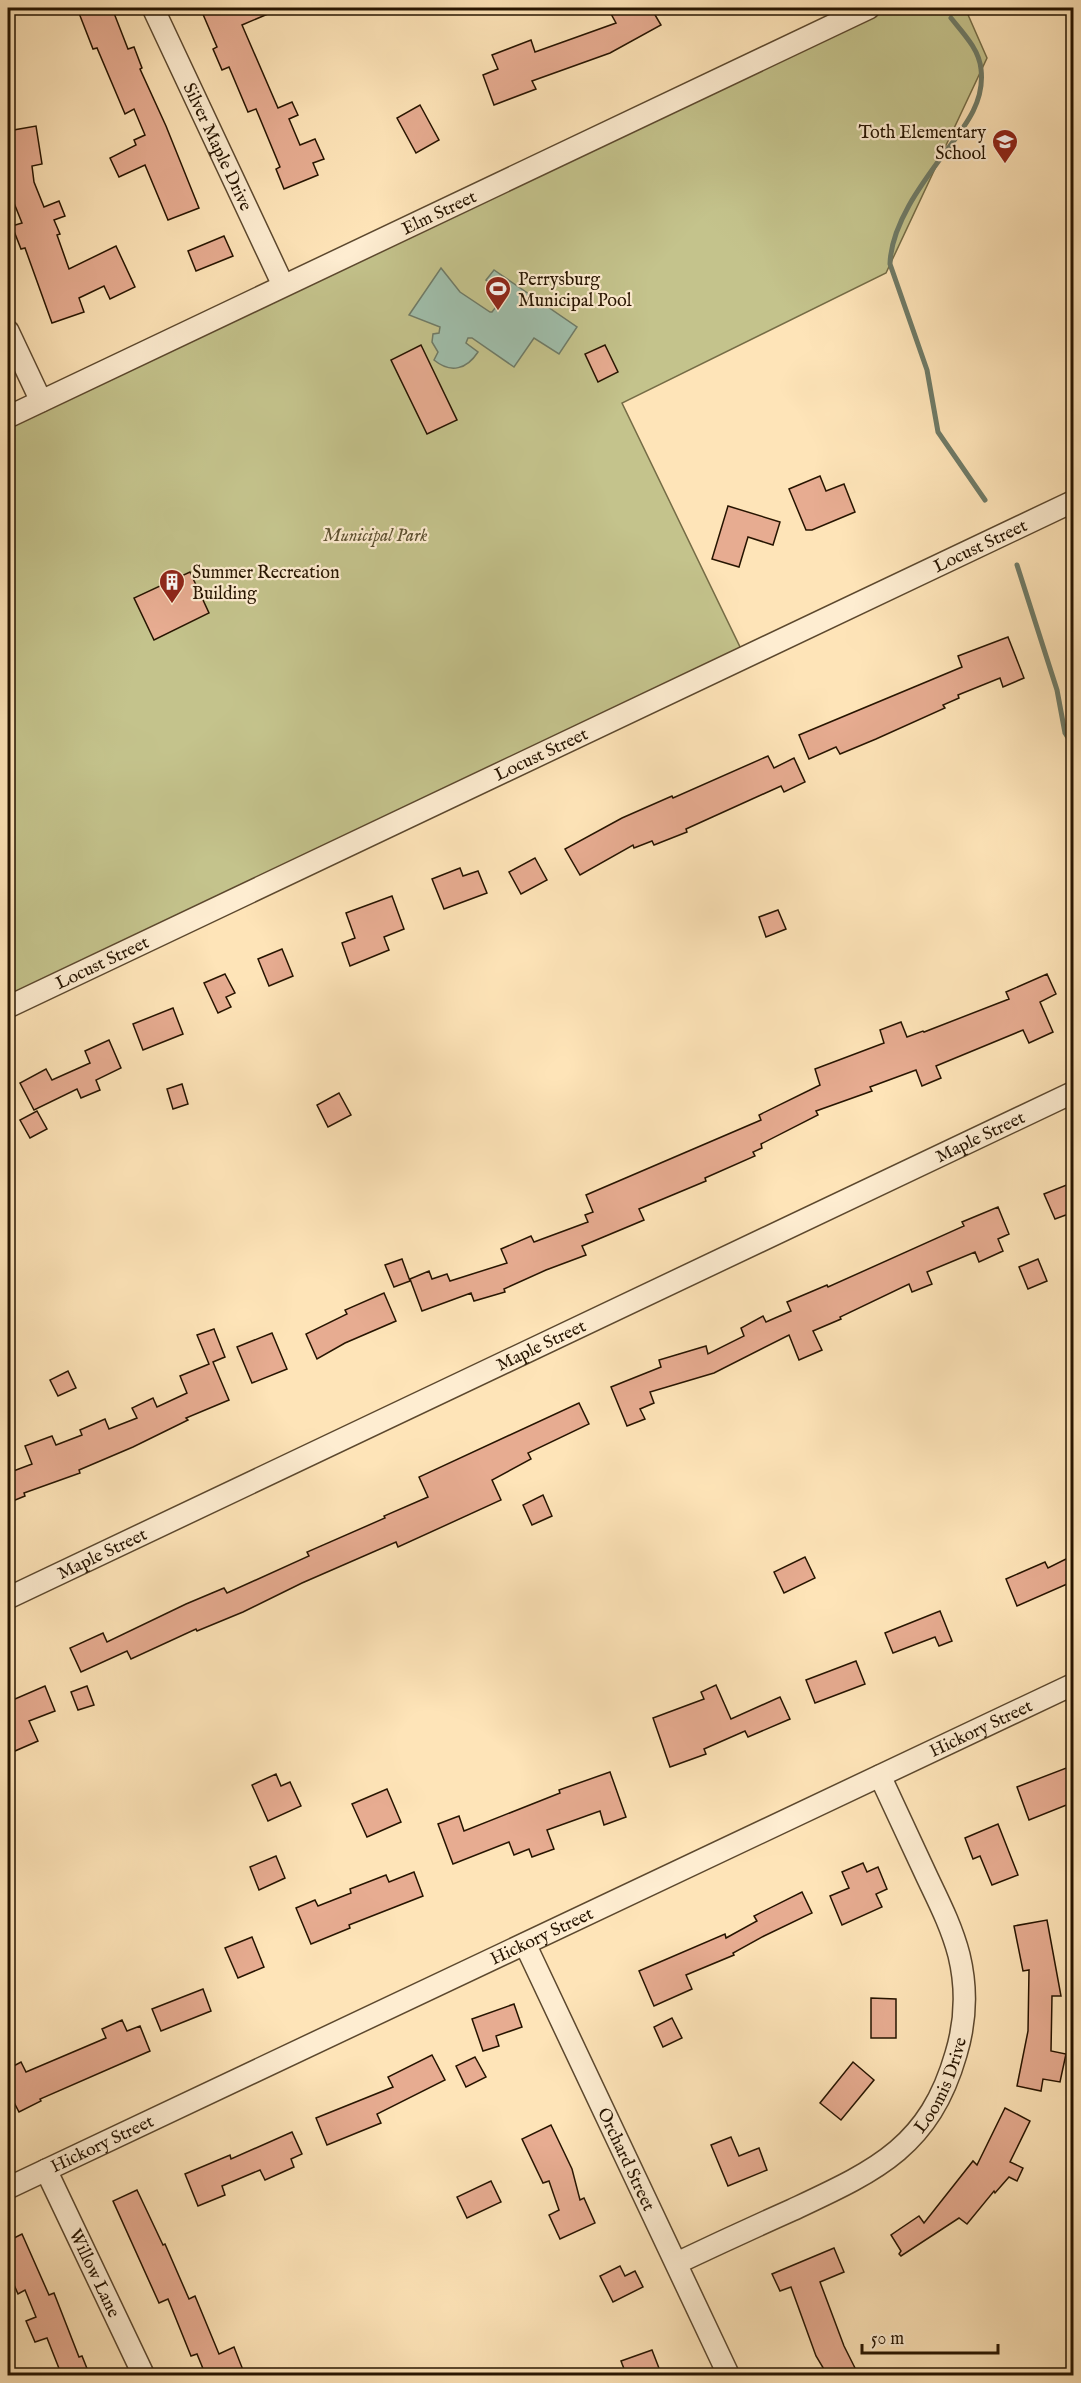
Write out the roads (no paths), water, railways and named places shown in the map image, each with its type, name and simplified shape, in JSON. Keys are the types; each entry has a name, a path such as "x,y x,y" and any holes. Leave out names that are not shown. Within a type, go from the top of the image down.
{"street":[{"name":"Silver Maple Drive","path":"153,8 284,285"},
{"name":"Elm Street","path":"8,417 869,8"},
{"path":"8,331 42,401"},
{"name":"Locust Street","path":"8,1008 1074,501"},
{"name":"Maple Street","path":"8,1598 1074,1092"},
{"name":"Hickory Street","path":"8,2188 1074,1684"},
{"name":"Loomis Drive","path":"677,2263 877,2168 899,2150 928,2117 951,2072 964,2017 964,1978 959,1954 950,1925 880,1776"},
{"name":"Orchard Street","path":"525,1944 729,2376"},
{"name":"Willow Lane","path":"46,2170 144,2376"}],"waterway":[{"path":"951,18 970,42 980,62 980,92 966,123 928,176 902,219 896,234 890,264 927,370 938,432 985,500"},
{"path":"1017,565 1057,690 1065,733 1074,747"}],"place":[{"name":"Toth Elementary School","path":"1005,165"},
{"name":"Perrysburg Municipal Pool","path":"498,312"},
{"name":"Summer Recreation Building","path":"172,605"}],"park label":[{"name":"Municipal Park","path":"375,535"}]}
